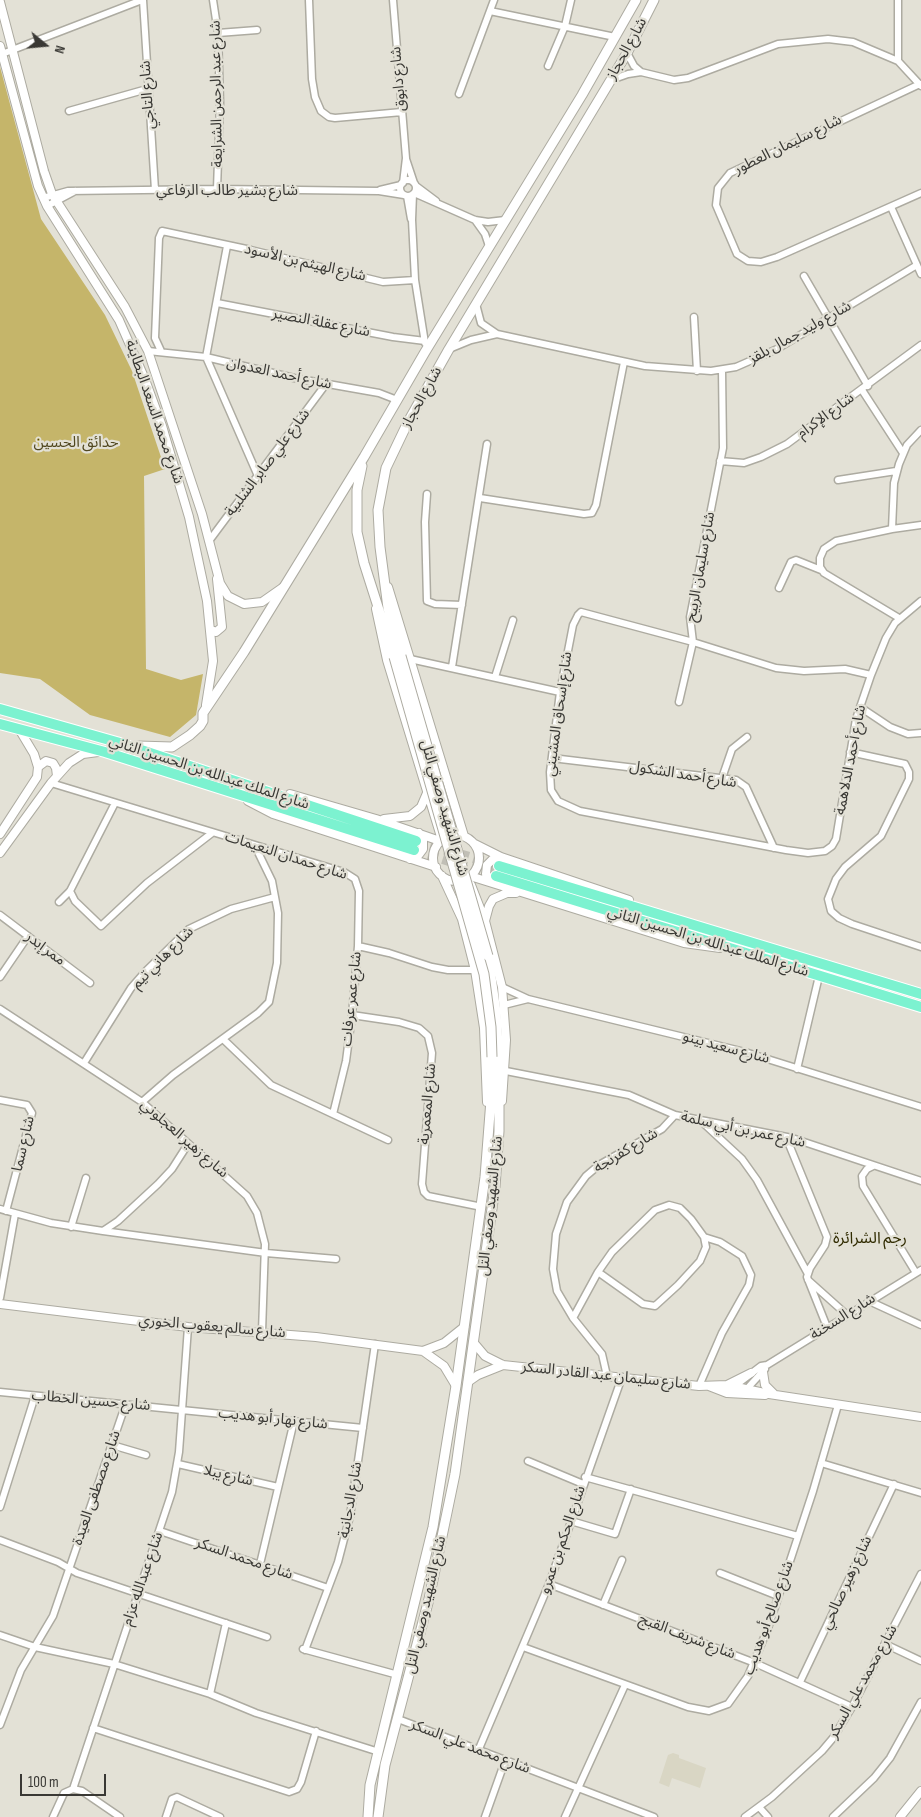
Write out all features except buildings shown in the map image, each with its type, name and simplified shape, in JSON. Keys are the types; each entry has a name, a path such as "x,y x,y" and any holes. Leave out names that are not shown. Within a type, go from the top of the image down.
{"highway":[{"name":"شارع الملك عبدالله بن الحسين الثاني","path":"0,709 120,742 414,846"},
{"name":"شارع الملك عبدالله بن الحسين الثاني","path":"0,724 105,752 240,797 414,846"},
{"name":"شارع الملك عبدالله بن الحسين الثاني","path":"497,870 921,994"},
{"name":"شارع الملك عبدالله بن الحسين الثاني","path":"497,870 733,949 921,1007"}],"main road":[{"name":"شارع الحجاز","path":"120,742 151,748 172,746 196,730 203,721 203,713 284,587 364,456 424,352 636,0"},
{"name":"شارع الحجاز","path":"383,568 378,520 383,476 393,450 449,349 627,53 654,0"},
{"name":"شارع الحجاز","path":"364,456 357,490 357,532 375,597"},
{"name":"شارع الشهيد وصفي التل","path":"383,568 397,657"},
{"name":"شارع الشهيد وصفي التل","path":"375,597 397,657 484,974 496,1059 499,1131 495,1187 455,1474 431,1591 385,1765 378,1817"},
{"name":"شارع الشهيد وصفي التل","path":"368,1817 370,1785 434,1524 482,1206 496,1059"},
{"path":"423,1571 429,1574 435,1573"},
{"path":"419,1588 426,1587 431,1591"}],"street":[{"path":"1,50 13,50 142,0"},
{"name":"شارع التاجي","path":"142,0 155,190"},
{"name":"شارع عبد الرحمن الشرايعة","path":"213,0 218,33 220,103 217,189"},
{"path":"309,0 312,79 315,97 321,111 328,117 335,118 402,112"},
{"name":"شارع دابوق","path":"393,0 406,158 411,191"},
{"path":"459,94 494,0"},
{"path":"548,66 565,26 571,0"},
{"path":"898,0 898,61"},
{"name":"شارع محمد السعد البطاينة","path":"0,2 44,171 52,194 125,307 148,351 202,514 218,575 228,596 244,604 262,602 284,587"},
{"path":"490,11 615,37"},
{"path":"218,33 258,30"},
{"path":"610,80 641,72 674,80 688,78 778,44 812,39 853,42 898,61 920,85"},
{"name":"شارع محمد السعد البطاينة","path":"1,50 43,198 105,296 131,344 162,426 189,517 202,573 211,630 213,672 203,713"},
{"path":"627,53 634,66 641,72"},
{"name":"شارع سليمان العطور","path":"920,85 737,169 721,182 716,199 720,218 738,254 743,259 753,262 767,261 921,193"},
{"path":"69,111 147,89"},
{"name":"شارع دابوق","path":"402,184 406,158"},
{"name":"شارع بشير طالب الرفاعي","path":"379,191 402,184 408,180 411,191"},
{"path":"402,184 400,189 411,191 415,280 425,341 424,352"},
{"name":"شارع بشير طالب الرفاعي","path":"43,198 52,194 75,191 217,189 411,191 475,220 494,222 505,220"},
{"name":"شارع بشير طالب الرفاعي","path":"47,206 75,191"},
{"path":"891,207 921,274"},
{"path":"475,220 485,234 489,246"},
{"path":"161,351 154,338 160,234 162,231 171,232 227,246"},
{"name":"شارع الهيثم بن الأسود","path":"206,358 227,246 383,282 415,280"},
{"name":"شارع وليد جمال بلقز","path":"449,349 471,340 497,334 624,362 697,371 736,368 766,355 917,265"},
{"path":"804,276 903,453"},
{"name":"شارع عقلة النصير","path":"216,303 393,337 425,341"},
{"path":"476,304 481,323 497,334"},
{"path":"694,318 697,371"},
{"name":"شارع الإكرام","path":"720,460 744,463 771,453 865,388 921,345"},
{"name":"شارع أحمد العدوان","path":"148,351 161,351 206,358 326,384 379,393 397,400"},
{"path":"206,358 258,476"},
{"path":"480,498 584,514 592,513 596,505 624,362"},
{"name":"شارع سليمان الربيح","path":"722,370 723,436 690,617 693,642 776,668 804,672 844,669 871,675"},
{"name":"شارع علي صابر الشلبية","path":"209,541 326,384"},
{"path":"892,528 896,471 903,453 921,430"},
{"path":"452,667 487,444"},
{"path":"838,480 896,471"},
{"path":"427,494 425,522 427,601 435,604 462,604"},
{"path":"189,517 202,514"},
{"path":"821,570 819,562 821,554 832,543 892,528 921,525"},
{"path":"779,588 791,562 796,560 821,570 899,618"},
{"name":"شارع الحجاز","path":"383,568 464,836"},
{"path":"211,630 216,632 222,627 218,575"},
{"name":"شارع الحجاز","path":"375,597 381,636 441,841"},
{"name":"شارع أحمد الدلاهمة","path":"832,846 838,832 850,752 860,707 871,675 886,638 899,618 921,601"},
{"name":"شارع إسحاق المشيني","path":"693,642 582,612 578,615 573,625 560,692 550,779 551,790 558,800 570,807 774,848 815,853 824,851 832,846"},
{"path":"495,677 513,620"},
{"path":"679,702 693,642"},
{"path":"410,659 560,692"},
{"path":"860,707 890,727 908,734 921,733"},
{"path":"0,834 34,785 38,767 30,746 19,729"},
{"path":"722,778 732,749 748,737"},
{"path":"0,853 54,780 76,756 105,752"},
{"path":"850,752 904,764 909,772 909,779 881,836 840,872 829,893 831,911 846,921 921,947"},
{"name":"شارع أحمد الشكول","path":"552,758 736,780 746,787 774,848"},
{"path":"38,767 46,761 53,763 56,768 54,780"},
{"name":"شارع حمدان النعيمات","path":"54,780 212,833 344,872 350,875 357,883"},
{"path":"243,784 272,789 376,819 397,819 410,816 421,807 427,793"},
{"path":"59,902 70,891 115,802"},
{"path":"434,818 442,822 450,819 455,811 454,804"},
{"path":"376,819 414,846 436,868 442,876 462,920 475,970 484,1028 488,1132"},
{"name":"شارع حمدان النعيمات","path":"70,891 75,901 101,926 142,887 212,833"},
{"path":"414,846 441,841 452,835 464,836 475,844 497,870 524,894"},
{"path":"436,868 434,854 441,841"},
{"path":"469,877 479,863 479,853 475,844"},
{"path":"142,1102 173,1076 266,1007 272,996 279,941 275,897 268,868 255,846"},
{"path":"442,876 455,881 497,870"},
{"path":"469,877 485,921 502,987 506,1071 499,1131"},
{"name":"شارع عمر عرفات","path":"333,1114 346,1061 352,1015 358,946 357,883"},
{"path":"485,921 489,906 496,897 507,893 524,894 684,943 733,949"},
{"name":"شارع هاني تيم","path":"84,1063 132,988 145,972 189,929 213,916 275,897"},
{"path":"462,920 463,908 466,902 474,904 481,910"},
{"name":"ممر إبدر","path":"0,915 90,983"},
{"path":"0,977 28,936"},
{"path":"358,946 390,953 432,967 448,970 475,970"},
{"path":"797,1069 819,976"},
{"name":"شارع سعيد بينو","path":"502,987 528,999 745,1052 921,1107"},
{"name":"شارع سعيد بينو","path":"504,1005 528,999"},
{"name":"شارع زهير العجلوني","path":"0,1009 142,1102 239,1188 252,1203 261,1223 266,1253 262,1332"},
{"name":"شارع المعمرية","path":"352,1015 399,1022 419,1028 428,1036 432,1053 423,1177 424,1192 428,1196 482,1206"},
{"path":"223,1039 271,1085 388,1140"},
{"name":"شارع عمر بن أبي سلمة","path":"506,1071 629,1095 675,1115 786,1137 921,1181"},
{"name":"شارع سما","path":"0,1100 27,1105 32,1113 3,1210"},
{"name":"شارع كفرنجة","path":"607,1376 602,1354 573,1318 557,1291 552,1269 556,1234 567,1202 586,1176 599,1165 662,1129 675,1115"},
{"path":"700,1120 742,1159 757,1180 808,1277 827,1327"},
{"path":"786,1137 827,1237 825,1245 808,1277"},
{"path":"103,1231 124,1216 158,1184 172,1169 188,1144"},
{"path":"874,1166 868,1169 862,1176 863,1186 918,1272"},
{"path":"71,1227 86,1178"},
{"path":"573,1318 598,1272 612,1252 627,1236 662,1206 680,1208 704,1237 706,1247 700,1261 672,1292 655,1306 644,1304 598,1272"},
{"path":"3,1210 71,1227 266,1253 336,1259"},
{"path":"0,1298 15,1214"},
{"path":"699,1386 722,1333 749,1285 751,1275 742,1256 720,1242 704,1237"},
{"name":"شارع السخنة","path":"744,1391 765,1369 846,1314 918,1272"},
{"path":"808,1277 846,1314"},
{"path":"869,1301 921,1325"},
{"name":"شارع سالم يعقوب الخوري","path":"0,1304 188,1327 262,1332 423,1351 444,1366 456,1386"},
{"name":"شارع عبدالله عزام","path":"53,1817 64,1793 73,1789 172,1492 178,1464 188,1327"},
{"path":"423,1351 444,1343 464,1327"},
{"name":"شارع سليمان عبد القادر السكر","path":"474,1343 485,1356 503,1365 699,1386 728,1385 735,1390"},
{"name":"شارع الدجانية","path":"375,1344 350,1516 328,1588 303,1649 398,1675"},
{"name":"شارع سليمان عبد القادر السكر","path":"468,1382 478,1375 503,1365"},
{"path":"765,1369 765,1385 772,1394"},
{"name":"شارع السخنة","path":"735,1390 751,1374 765,1369"},
{"path":"728,1385 751,1374"},
{"path":"585,1477 622,1377"},
{"name":"شارع سليمان عبد القادر السكر","path":"709,1386 921,1416"},
{"name":"شارع حسين الخطاب","path":"0,1392 125,1406 183,1409"},
{"path":"0,1507 35,1396"},
{"name":"شارع صالح أبو هديب","path":"523,1647 688,1707 709,1711 716,1710 733,1698 755,1663 798,1536 838,1405"},
{"name":"شارع مصطفى العيدة","path":"0,1725 2,1713 21,1670 47,1629 70,1569 125,1406"},
{"name":"شارع نهار أبو هديب","path":"183,1409 362,1428"},
{"path":"260,1564 294,1421"},
{"path":"112,1445 146,1455"},
{"path":"528,1461 583,1484"},
{"path":"821,1463 921,1493"},
{"name":"شارع يبلا","path":"178,1464 278,1487"},
{"name":"شارع الحكم بن عمرو","path":"478,1751 549,1584 585,1477 798,1536"},
{"name":"شارع زهير صالحي","path":"800,1682 894,1484"},
{"path":"571,1521 615,1534 623,1516 631,1489"},
{"name":"شارع محمد السكر","path":"160,1531 328,1588"},
{"path":"0,1540 58,1562 70,1569 267,1637"},
{"path":"603,1605 622,1560"},
{"path":"720,1573 778,1596"},
{"name":"شارع محمد علي السكر","path":"745,1817 759,1807 822,1751 852,1707 921,1574"},
{"name":"شارع شريف القبج","path":"549,1584 755,1663 852,1707"},
{"path":"210,1694 226,1623"},
{"path":"0,1635 35,1647 114,1664 210,1694 256,1713 379,1752"},
{"path":"885,1644 921,1661"},
{"path":"565,1817 625,1684"},
{"path":"833,1817 874,1778 890,1758 921,1702"},
{"name":"شارع محمد علي السكر","path":"398,1719 654,1817"},
{"path":"93,1728 289,1792 297,1789 301,1782 316,1732"},
{"path":"485,1817 505,1761"},
{"path":"73,1789 90,1796 120,1817"},
{"path":"904,1816 921,1791"},
{"path":"166,1817 172,1799 177,1797 220,1817"},
{"path":"759,1807 768,1817"}],"shaded area":[{"path":"673,1753 679,1755 679,1758 706,1768 700,1788 672,1778 669,1787 659,1783 668,1755"}],"green space":[{"name":"حدائق الحسين","path":"0,67 41,219 105,315 132,371 165,469 144,476 146,669 181,680 203,674 196,715 170,737 90,715 40,679 0,673"}],"tunnel":[{"path":"416,841 499,866"},
{"path":"414,850 494,875"}],"district":[{"name":"رجم الشرائرة","path":"870,1239"}]}
